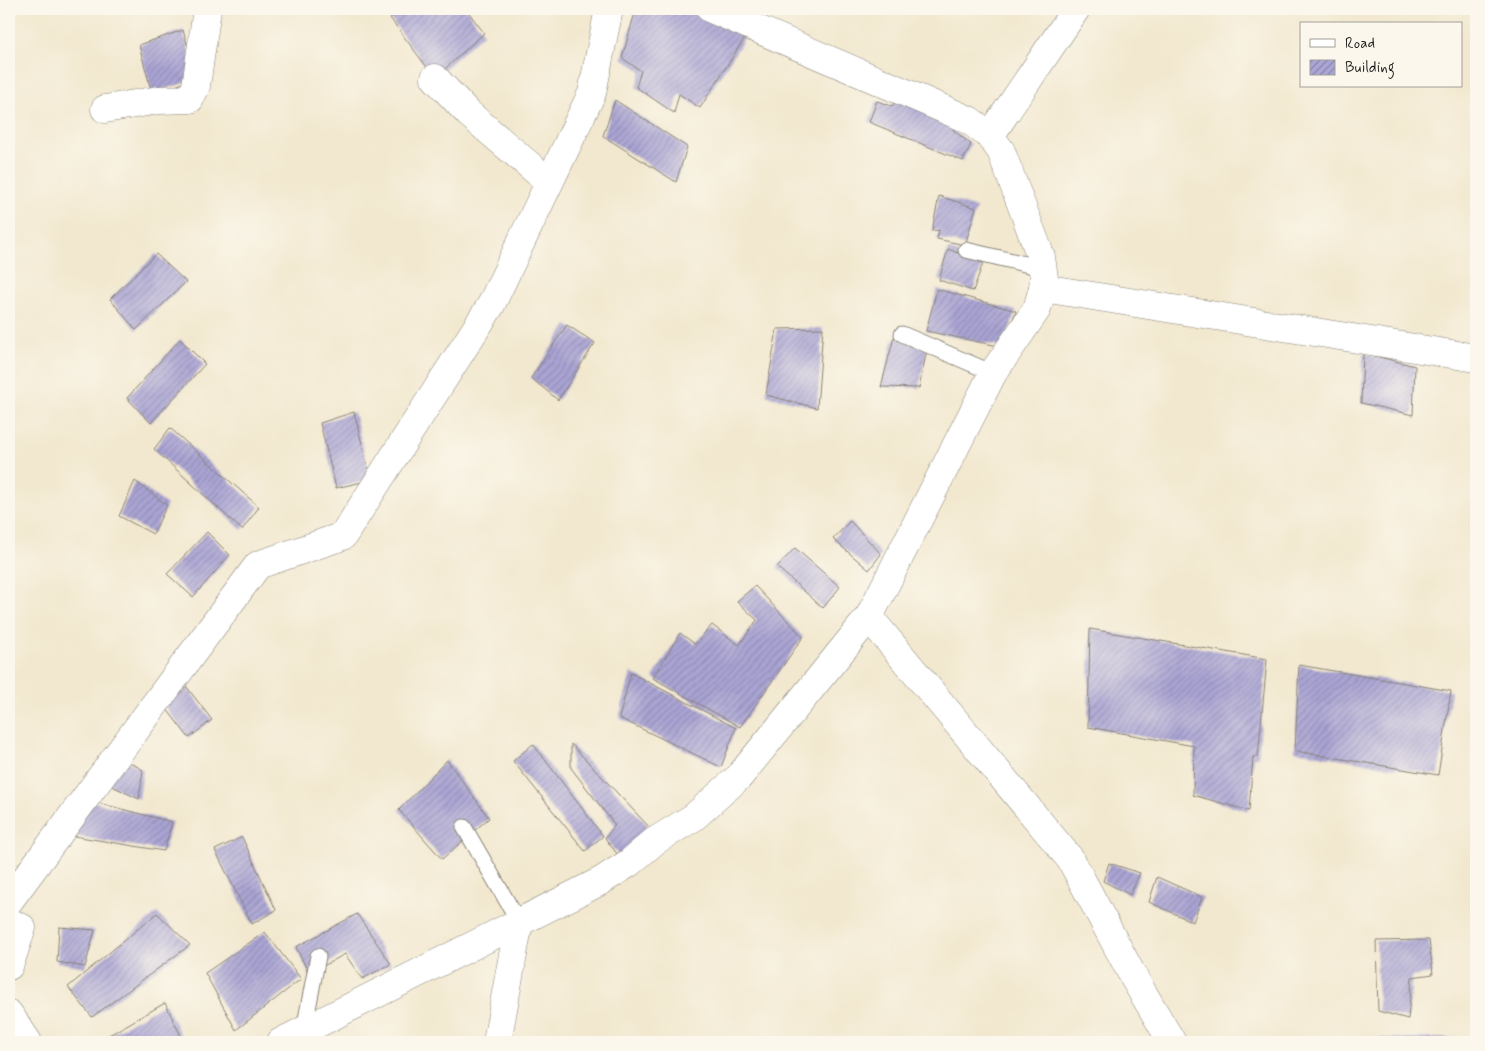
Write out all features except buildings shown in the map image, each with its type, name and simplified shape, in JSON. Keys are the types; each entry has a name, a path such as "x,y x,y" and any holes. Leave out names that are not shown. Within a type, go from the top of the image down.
{"street":[{"path":"105,109 159,100 190,99 196,86 207,9"},
{"path":"9,901 258,566 343,536 491,305 592,93 609,9"},
{"path":"292,1036 601,881 629,863 655,841 694,817 739,777 869,617 993,373 1032,318 1041,299 1043,278 1041,257 1004,159 990,136 969,120 711,9"},
{"path":"990,136 1076,9"},
{"path":"435,78 468,113 549,182"},
{"path":"1043,278 1476,358"},
{"path":"869,617 1071,860 1134,978 1172,1042"},
{"path":"9,922 22,928 9,966"},
{"path":"497,1042 519,922"},
{"path":"9,1014 28,1042"}],"lane":[{"path":"966,250 1043,278"},
{"path":"902,334 993,373"},
{"path":"464,826 519,922"},
{"path":"292,1036 318,956"}]}
